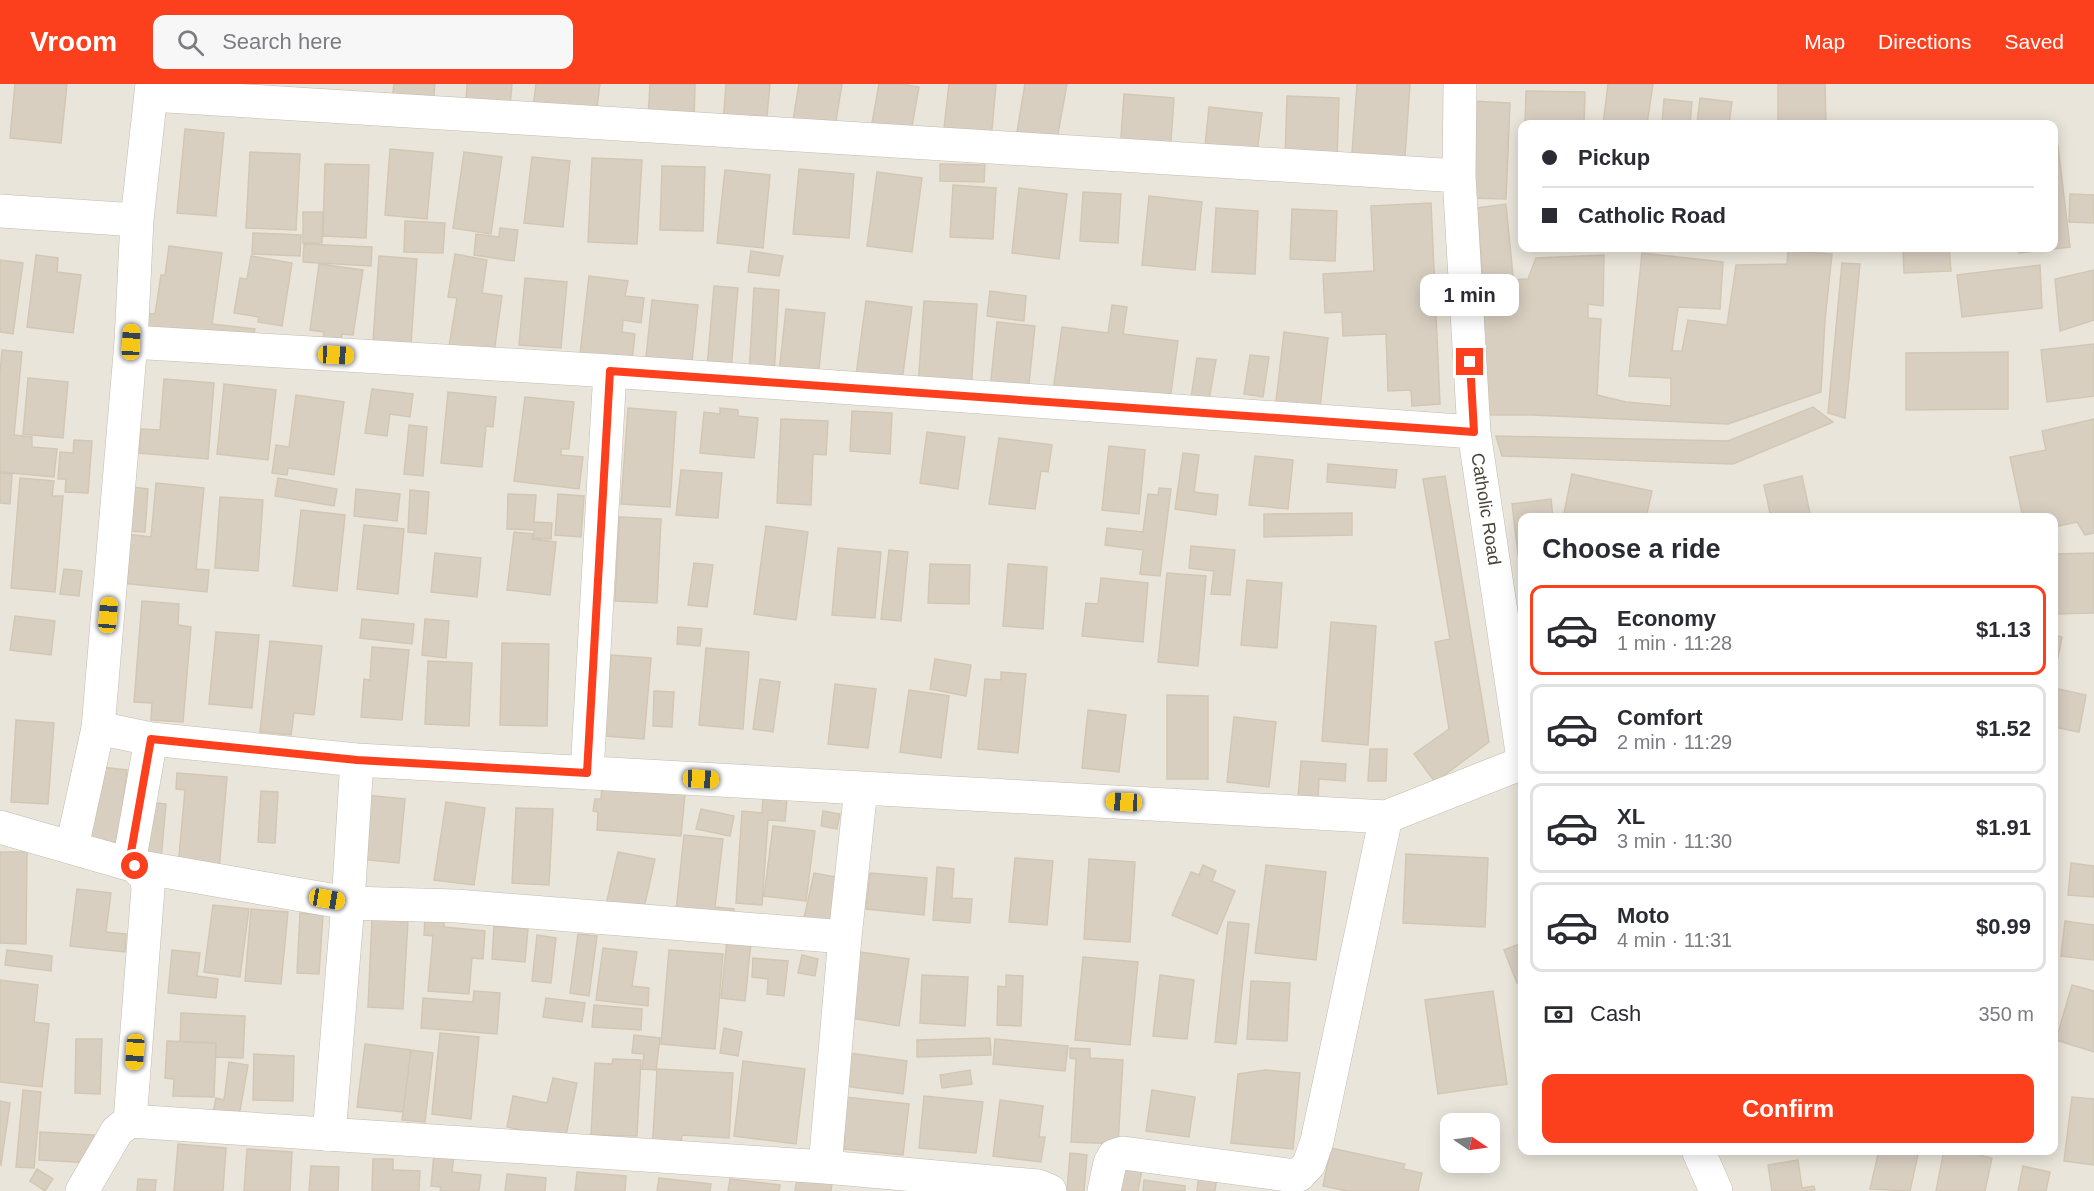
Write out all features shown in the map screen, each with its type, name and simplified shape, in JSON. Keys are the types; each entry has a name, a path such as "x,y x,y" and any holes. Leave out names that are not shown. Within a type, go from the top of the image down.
{"street":[{"name":"Catholic Road","path":"1460,84 1459,176 1474,432 1518,725"},
{"path":"72,847 98,728 131,342 137,220 152,89 1459,176"},
{"path":"0,211 137,220"},
{"path":"131,342 610,371 1474,432"},
{"path":"587,773 610,371"},
{"path":"98,728 151,739 357,760 1386,817 1518,765"},
{"path":"130,1121 148,888 146,877 135,866 131,852 151,739"},
{"path":"329,1134 357,760"},
{"path":"825,1167 845,937 861,788"},
{"path":"1104,1191 1110,1163 1114,1156 1123,1154 1288,1175 1299,1175 1310,1164 1317,1142 1386,817"},
{"path":"0,827 135,866 348,903 456,906 845,937"},
{"path":"82,1191 117,1131 130,1121 825,1167 1038,1186 1050,1191"},
{"path":"1700,1155 1716,1191"}],"shaded area":[{"path":"0,84 2094,84 2094,1191 0,1191"}],"building":[{"path":"15,84 67,84 61,143 10,138"},
{"path":"394,84 435,84 433,103 392,99"},
{"path":"467,84 512,84 510,107 466,104"},
{"path":"536,84 600,84 596,115 533,108"},
{"path":"650,84 695,84 694,120 648,118"},
{"path":"726,84 770,84 766,127 723,124"},
{"path":"799,84 842,84 834,133 792,126"},
{"path":"879,84 919,87 910,137 871,129"},
{"path":"949,84 996,84 991,141 943,137"},
{"path":"1025,84 1067,84 1057,139 1017,132"},
{"path":"1357,84 1410,84 1405,157 1352,153"},
{"path":"1608,84 1653,84 1648,120 1604,120"},
{"path":"1778,84 1825,84 1826,120 1778,120"},
{"path":"1526,91 1585,92 1584,120 1525,120"},
{"path":"1124,94 1174,98 1170,155 1120,151"},
{"path":"1287,96 1339,98 1337,160 1285,158"},
{"path":"1700,98 1732,102 1730,120 1697,120"},
{"path":"1664,99 1692,102 1690,120 1662,120"},
{"path":"1472,101 1510,103 1506,199 1469,198"},
{"path":"1209,107 1262,113 1256,161 1204,155"},
{"path":"185,129 224,133 216,216 177,213"},
{"path":"2058,146 2070,247 2058,248"},
{"path":"390,149 433,153 427,219 385,215"},
{"path":"250,152 300,154 296,230 246,228"},
{"path":"464,152 502,157 491,234 453,228"},
{"path":"532,157 570,161 563,227 524,223"},
{"path":"592,158 642,160 637,244 588,242"},
{"path":"325,164 369,165 366,238 323,236"},
{"path":"940,164 985,165 984,182 940,181"},
{"path":"662,166 705,167 703,231 660,230"},
{"path":"799,169 854,174 849,238 793,234"},
{"path":"725,170 770,175 763,248 717,243"},
{"path":"877,172 922,178 912,252 867,246"},
{"path":"953,185 996,188 993,239 950,237"},
{"path":"1019,188 1067,194 1059,259 1012,253"},
{"path":"1083,192 1121,194 1118,243 1080,241"},
{"path":"2070,194 2094,195 2094,223 2069,222"},
{"path":"1149,196 1202,202 1195,270 1142,265"},
{"path":"1431,203 1440,404 1412,406 1411,390 1388,391 1386,334 1343,336 1342,312 1325,313 1323,274 1374,271 1371,206"},
{"path":"1506,204 1513,276 1483,279 1477,208"},
{"path":"1216,208 1258,211 1255,274 1212,272"},
{"path":"1292,209 1337,211 1335,261 1290,259"},
{"path":"303,212 323,212 322,243 303,243"},
{"path":"405,221 445,223 443,253 404,252"},
{"path":"500,228 518,230 514,261 474,255 476,234 499,237"},
{"path":"253,233 301,235 300,256 252,254"},
{"path":"304,244 372,247 371,266 303,262"},
{"path":"169,246 222,253 212,324 255,329 252,343 153,337 142,313 155,314 161,275 165,275"},
{"path":"751,251 783,256 779,276 748,272"},
{"path":"1788,252 1832,254 1821,392 1728,424 1533,415 1478,415 1480,282 1528,279 1536,258 1604,255 1603,306 1588,304 1588,318 1601,319 1597,395 1626,402 1671,406 1671,378 1629,376 1642,253 1723,262 1720,309 1678,307 1672,351 1682,351 1688,320 1727,325 1736,265 1787,264"},
{"path":"1903,252 1949,252 1951,271 1904,273"},
{"path":"455,254 487,260 482,293 502,296 494,353 449,346 457,298 448,297"},
{"path":"36,255 58,258 57,272 81,275 73,333 27,327"},
{"path":"251,256 292,263 282,326 258,322 259,317 234,313 240,278 247,279"},
{"path":"379,256 417,259 411,343 373,341"},
{"path":"0,260 23,263 13,334 0,332"},
{"path":"1842,263 1860,264 1845,418 1828,413"},
{"path":"319,264 363,270 353,335 342,334 340,351 322,348 324,332 310,330"},
{"path":"2040,265 2042,308 1962,317 1957,275"},
{"path":"2094,270 2094,320 2060,331 2055,279"},
{"path":"589,276 628,281 625,296 644,298 641,323 623,320 622,332 635,334 632,360 580,354"},
{"path":"525,278 567,282 561,348 519,345"},
{"path":"714,286 738,288 731,370 707,368"},
{"path":"754,288 779,290 774,375 749,374"},
{"path":"990,291 1026,296 1024,321 987,316"},
{"path":"652,300 698,305 692,362 646,357"},
{"path":"866,301 912,307 902,381 856,375"},
{"path":"924,301 977,304 971,390 918,387"},
{"path":"1112,305 1127,307 1123,334 1178,341 1169,407 1053,391 1062,327 1108,333"},
{"path":"786,309 825,313 818,377 779,373"},
{"path":"997,322 1035,326 1028,393 990,389"},
{"path":"1284,332 1328,338 1320,407 1276,401"},
{"path":"2094,344 2094,396 2047,402 2041,350"},
{"path":"2,350 22,352 14,435 32,437 32,447 57,449 54,477 0,472"},
{"path":"2008,352 2008,409 1906,410 1906,353"},
{"path":"1250,355 1269,357 1263,397 1244,394"},
{"path":"1197,358 1216,360 1209,400 1191,398"},
{"path":"28,378 68,382 63,438 23,434"},
{"path":"164,379 214,383 208,459 139,453 141,429 160,430"},
{"path":"224,384 276,390 268,460 217,454"},
{"path":"372,389 413,394 410,417 390,414 387,436 365,433"},
{"path":"448,392 496,397 493,427 486,426 482,467 441,463"},
{"path":"296,395 344,402 334,475 288,468 287,475 272,473 276,445 289,447"},
{"path":"525,397 574,402 569,449 561,449 561,455 583,457 579,489 514,481"},
{"path":"1813,407 1833,422 1733,464 1502,456 1496,436 1728,441"},
{"path":"628,408 676,412 670,507 621,504"},
{"path":"720,408 738,410 738,416 758,418 754,458 700,453 704,412 720,414"},
{"path":"852,411 892,413 890,454 850,451"},
{"path":"781,419 828,421 826,455 813,454 811,505 777,503"},
{"path":"2094,419 2094,533 2085,535 2077,522 2058,526 2058,513 2022,513 2010,457 2046,450 2042,431"},
{"path":"409,425 427,427 423,476 404,474"},
{"path":"927,432 965,437 958,489 920,483"},
{"path":"999,438 1052,445 1048,472 1041,471 1035,509 989,504"},
{"path":"74,440 92,441 88,493 65,492 66,479 58,479 60,452 73,453"},
{"path":"1109,446 1145,450 1139,514 1102,510"},
{"path":"1183,453 1199,455 1194,492 1218,495 1216,515 1175,509"},
{"path":"1255,456 1293,460 1288,509 1249,505"},
{"path":"1328,464 1397,470 1395,488 1327,482"},
{"path":"681,470 722,473 718,518 676,515"},
{"path":"0,473 12,474 10,504 0,503"},
{"path":"1572,474 1652,491 1647,513 1564,513"},
{"path":"1445,476 1489,742 1435,782 1414,754 1449,729 1435,642 1450,639 1423,479"},
{"path":"1802,476 1810,513 1770,513 1764,485"},
{"path":"20,478 54,481 52,496 63,496 55,592 11,588"},
{"path":"278,478 337,489 334,506 275,496"},
{"path":"156,483 204,488 196,569 209,570 207,592 122,583 127,534 151,537"},
{"path":"131,487 148,489 145,532 128,531"},
{"path":"1159,488 1171,489 1160,576 1140,574 1143,550 1105,545 1107,528 1143,532 1148,494 1158,495"},
{"path":"356,489 400,494 397,521 354,516"},
{"path":"410,490 429,492 426,534 408,532"},
{"path":"508,494 536,495 534,522 552,523 551,539 534,538 534,530 507,529"},
{"path":"558,494 584,496 581,537 555,535"},
{"path":"220,497 263,500 258,571 215,568"},
{"path":"1551,499 1552,513 1518,513 1518,553 1512,504"},
{"path":"301,510 345,515 337,591 293,586"},
{"path":"1352,513 1352,535 1264,537 1264,514"},
{"path":"619,517 661,519 657,603 615,601"},
{"path":"364,525 404,529 398,594 357,589"},
{"path":"766,526 808,532 796,620 754,614"},
{"path":"514,532 533,534 532,539 556,542 550,595 507,590"},
{"path":"1191,546 1235,550 1230,595 1211,594 1214,571 1189,568"},
{"path":"838,548 881,552 875,618 832,615"},
{"path":"889,550 908,552 901,621 881,619"},
{"path":"435,553 481,558 477,597 431,592"},
{"path":"2094,553 2094,613 2058,614 2058,554"},
{"path":"694,563 713,565 707,607 688,605"},
{"path":"930,564 970,565 969,604 928,603"},
{"path":"1008,564 1047,567 1043,629 1003,626"},
{"path":"64,569 82,571 79,596 60,594"},
{"path":"1167,573 1206,576 1198,666 1158,662"},
{"path":"1101,578 1148,583 1143,642 1082,636 1086,603 1098,604"},
{"path":"1247,580 1282,583 1277,648 1241,645"},
{"path":"142,601 179,604 178,625 191,627 183,722 151,720 152,703 134,702"},
{"path":"15,616 55,621 51,655 10,650"},
{"path":"362,619 414,624 412,644 360,638"},
{"path":"425,619 449,621 446,658 422,655"},
{"path":"1331,622 1376,626 1368,745 1322,741"},
{"path":"678,627 702,629 700,646 677,644"},
{"path":"216,632 259,635 252,708 209,704"},
{"path":"2058,636 2062,637 2058,657"},
{"path":"270,641 322,646 314,715 294,713 291,735 260,732"},
{"path":"502,643 549,644 547,726 500,725"},
{"path":"372,647 409,650 402,720 361,717 364,679 370,680"},
{"path":"706,648 749,652 743,729 699,725"},
{"path":"611,655 651,658 644,739 604,736"},
{"path":"935,659 971,665 966,696 930,689"},
{"path":"428,661 472,663 469,726 425,724"},
{"path":"1001,672 1026,674 1018,753 978,749 985,679 1001,680"},
{"path":"760,679 780,682 773,732 753,729"},
{"path":"835,684 876,689 868,748 828,744"},
{"path":"2058,689 2086,695 2079,732 2058,728"},
{"path":"909,690 949,696 941,758 900,752"},
{"path":"654,691 674,692 672,727 653,726"},
{"path":"1167,695 1208,696 1208,779 1167,779"},
{"path":"1088,710 1126,715 1119,772 1082,768"},
{"path":"1234,717 1276,722 1269,787 1227,782"},
{"path":"16,720 54,723 48,804 11,802"},
{"path":"1370,749 1387,749 1386,781 1368,781"},
{"path":"1301,761 1346,764 1345,781 1319,779 1318,799 1298,798"},
{"path":"93,766 127,770 117,850 83,845"},
{"path":"177,773 227,777 219,870 178,867 185,790 176,789"},
{"path":"602,787 685,794 681,836 597,830 598,812 593,811 595,799 601,799"},
{"path":"261,791 278,792 275,843 258,842"},
{"path":"365,795 405,799 399,863 359,859"},
{"path":"763,796 787,798 785,821 768,820 762,905 736,903 742,811 762,813"},
{"path":"148,802 166,804 161,859 142,857"},
{"path":"446,802 485,808 474,885 434,880"},
{"path":"516,808 553,809 549,885 512,883"},
{"path":"701,809 734,816 730,836 696,829"},
{"path":"823,811 840,814 837,829 821,826"},
{"path":"773,826 815,831 806,901 764,896"},
{"path":"684,835 723,839 715,907 734,909 732,927 675,920"},
{"path":"0,852 27,852 26,944 0,943"},
{"path":"618,852 655,859 642,917 605,909"},
{"path":"1406,854 1488,858 1485,927 1403,923"},
{"path":"1015,858 1053,861 1047,925 1009,922"},
{"path":"1089,859 1135,862 1130,942 1084,939"},
{"path":"2071,863 2094,866 2094,897 2068,895"},
{"path":"1203,865 1216,871 1212,881 1235,891 1217,934 1172,915 1191,872 1199,875"},
{"path":"1266,865 1326,872 1316,960 1255,953"},
{"path":"937,867 954,869 952,898 972,899 970,923 933,920"},
{"path":"814,873 841,878 829,934 802,927"},
{"path":"870,873 927,878 924,915 866,909"},
{"path":"77,889 111,893 106,932 126,934 125,952 70,946"},
{"path":"213,905 249,909 240,977 204,972"},
{"path":"251,909 288,912 281,984 245,981"},
{"path":"300,913 323,915 319,974 297,973"},
{"path":"425,918 444,919 444,927 485,931 483,959 472,958 469,994 428,991 433,936 424,935"},
{"path":"372,919 408,920 403,1009 368,1007"},
{"path":"2065,921 2094,925 2094,960 2061,956"},
{"path":"1228,922 1249,924 1236,1044 1215,1042"},
{"path":"494,926 528,929 525,962 492,959"},
{"path":"578,934 597,936 589,996 570,993"},
{"path":"537,935 556,938 551,983 532,981"},
{"path":"727,940 751,942 745,1001 721,998"},
{"path":"1518,945 1518,983 1517,983 1504,950"},
{"path":"603,948 637,952 632,986 649,988 648,1006 596,1000"},
{"path":"7,950 52,956 51,971 5,965"},
{"path":"172,950 200,953 197,976 218,979 216,998 168,993"},
{"path":"669,950 723,954 715,1049 661,1044"},
{"path":"860,952 909,959 899,1026 850,1018"},
{"path":"802,955 818,959 815,976 798,973"},
{"path":"1083,957 1138,962 1130,1045 1075,1040"},
{"path":"753,958 788,961 784,996 767,994 768,979 752,977"},
{"path":"922,975 968,977 965,1026 920,1023"},
{"path":"1006,975 1023,976 1021,1026 997,1025 998,986 1006,987"},
{"path":"1160,975 1194,980 1187,1039 1153,1036"},
{"path":"0,980 38,985 34,1022 49,1024 42,1087 0,1082"},
{"path":"1251,981 1290,983 1287,1041 1247,1039"},
{"path":"2072,985 2094,991 2094,1052 2058,1041 2058,1033"},
{"path":"474,991 500,993 497,1034 421,1028 423,998 473,1002"},
{"path":"1493,991 1507,1084 1438,1094 1425,1000"},
{"path":"546,998 585,1003 582,1022 543,1017"},
{"path":"594,1005 642,1009 641,1030 592,1027"},
{"path":"181,1013 245,1016 243,1058 216,1057 216,1043 180,1042"},
{"path":"724,1028 742,1032 738,1056 720,1053"},
{"path":"440,1033 479,1037 471,1119 432,1114"},
{"path":"634,1035 660,1038 656,1070 642,1069 644,1054 632,1053"},
{"path":"990,1038 991,1055 917,1057 917,1040"},
{"path":"76,1039 102,1039 100,1094 75,1093"},
{"path":"995,1039 1068,1046 1065,1071 993,1064"},
{"path":"167,1041 216,1043 214,1097 173,1096 174,1079 165,1078"},
{"path":"365,1044 411,1050 403,1112 357,1107"},
{"path":"1070,1048 1090,1049 1090,1058 1123,1060 1118,1144 1071,1142 1076,1059 1070,1058"},
{"path":"411,1050 433,1053 425,1122 402,1120"},
{"path":"849,1053 907,1061 903,1094 845,1086"},
{"path":"254,1054 294,1056 293,1101 253,1100"},
{"path":"613,1059 641,1060 637,1136 591,1135 595,1063 612,1064"},
{"path":"743,1061 805,1069 796,1144 734,1136"},
{"path":"229,1062 248,1065 238,1122 212,1118 216,1098 224,1100"},
{"path":"657,1069 733,1073 729,1138 682,1135 680,1153 652,1152"},
{"path":"970,1070 972,1084 942,1088 940,1075"},
{"path":"1265,1070 1300,1073 1293,1149 1231,1143 1238,1074"},
{"path":"553,1078 577,1083 565,1140 507,1127 513,1096 547,1103"},
{"path":"23,1090 41,1092 34,1168 16,1167"},
{"path":"1152,1090 1195,1097 1189,1137 1146,1131"},
{"path":"836,1096 909,1104 903,1155 844,1149 845,1136 832,1135"},
{"path":"924,1096 983,1102 976,1153 919,1148"},
{"path":"2072,1097 2094,1099 2094,1165 2064,1161"},
{"path":"1000,1100 1043,1106 1039,1137 1045,1137 1041,1162 993,1156"},
{"path":"0,1101 10,1103 1,1165 0,1164"},
{"path":"40,1132 94,1135 92,1163 39,1160"},
{"path":"178,1144 226,1148 223,1191 174,1191"},
{"path":"1331,1148 1405,1164 1403,1169 1422,1173 1418,1191 1347,1191 1323,1186"},
{"path":"247,1149 292,1152 290,1191 244,1191"},
{"path":"434,1153 454,1155 452,1172 481,1175 479,1191 440,1191 441,1187 431,1186"},
{"path":"1070,1153 1087,1155 1084,1191 1067,1191"},
{"path":"1878,1155 1918,1155 1910,1191 1870,1189"},
{"path":"1943,1155 1979,1155 1992,1158 1985,1191 1936,1191"},
{"path":"373,1159 393,1159 393,1170 420,1171 419,1191 372,1191"},
{"path":"1798,1160 1802,1188 1814,1186 1815,1191 1772,1191 1768,1165"},
{"path":"1118,1165 1142,1169 1138,1191 1113,1191"},
{"path":"311,1166 339,1167 338,1191 309,1191"},
{"path":"2023,1166 2050,1172 2046,1191 2018,1191"},
{"path":"37,1169 53,1179 45,1191 30,1181"},
{"path":"577,1172 626,1176 625,1191 575,1191"},
{"path":"507,1174 546,1178 545,1191 505,1191"},
{"path":"1199,1174 1217,1176 1215,1191 1197,1191"},
{"path":"659,1178 711,1184 710,1191 657,1191"},
{"path":"138,1179 156,1180 155,1191 137,1191"},
{"path":"730,1179 780,1185 779,1191 728,1191"},
{"path":"797,1179 832,1183 831,1191 795,1191"},
{"path":"1144,1180 1185,1186 1185,1191 1143,1191"}],"route":[{"path":"135,866 131,852 151,739 357,760 587,773 610,371 1474,432 1470,362"}]}
